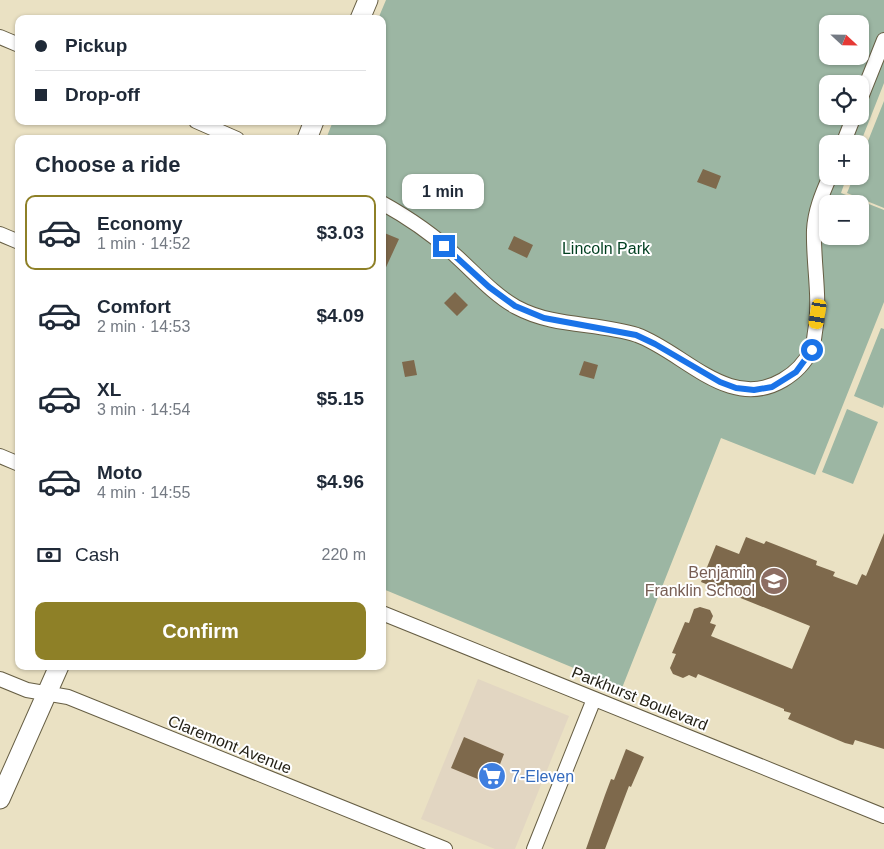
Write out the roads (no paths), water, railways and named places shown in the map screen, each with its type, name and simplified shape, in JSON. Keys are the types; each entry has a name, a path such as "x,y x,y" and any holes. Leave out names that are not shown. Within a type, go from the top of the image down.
{"street":[{"path":"362,15 368,0"},
{"path":"0,37 15,43"},
{"path":"869,78 884,40"},
{"path":"205,125 228,135"},
{"path":"386,205 417,223 489,287 515,306 544,318 636,335 720,382 736,388 754,390 772,387 796,372 812,350 818,314 815,218 826,185"},
{"path":"0,234 15,240"},
{"path":"0,456 15,462"},
{"name":"Parkhurst Boulevard","path":"386,615 884,816"},
{"path":"0,799 57,670"},
{"name":"Claremont Avenue","path":"0,679 26,690 68,697 445,849"},
{"path":"534,849 594,699"}],"place":[{"name":"Benjamin Franklin School","path":"774,581"},
{"name":"7-Eleven","path":"492,776"}],"park label":[{"name":"Lincoln Park","path":"606,248"}]}
